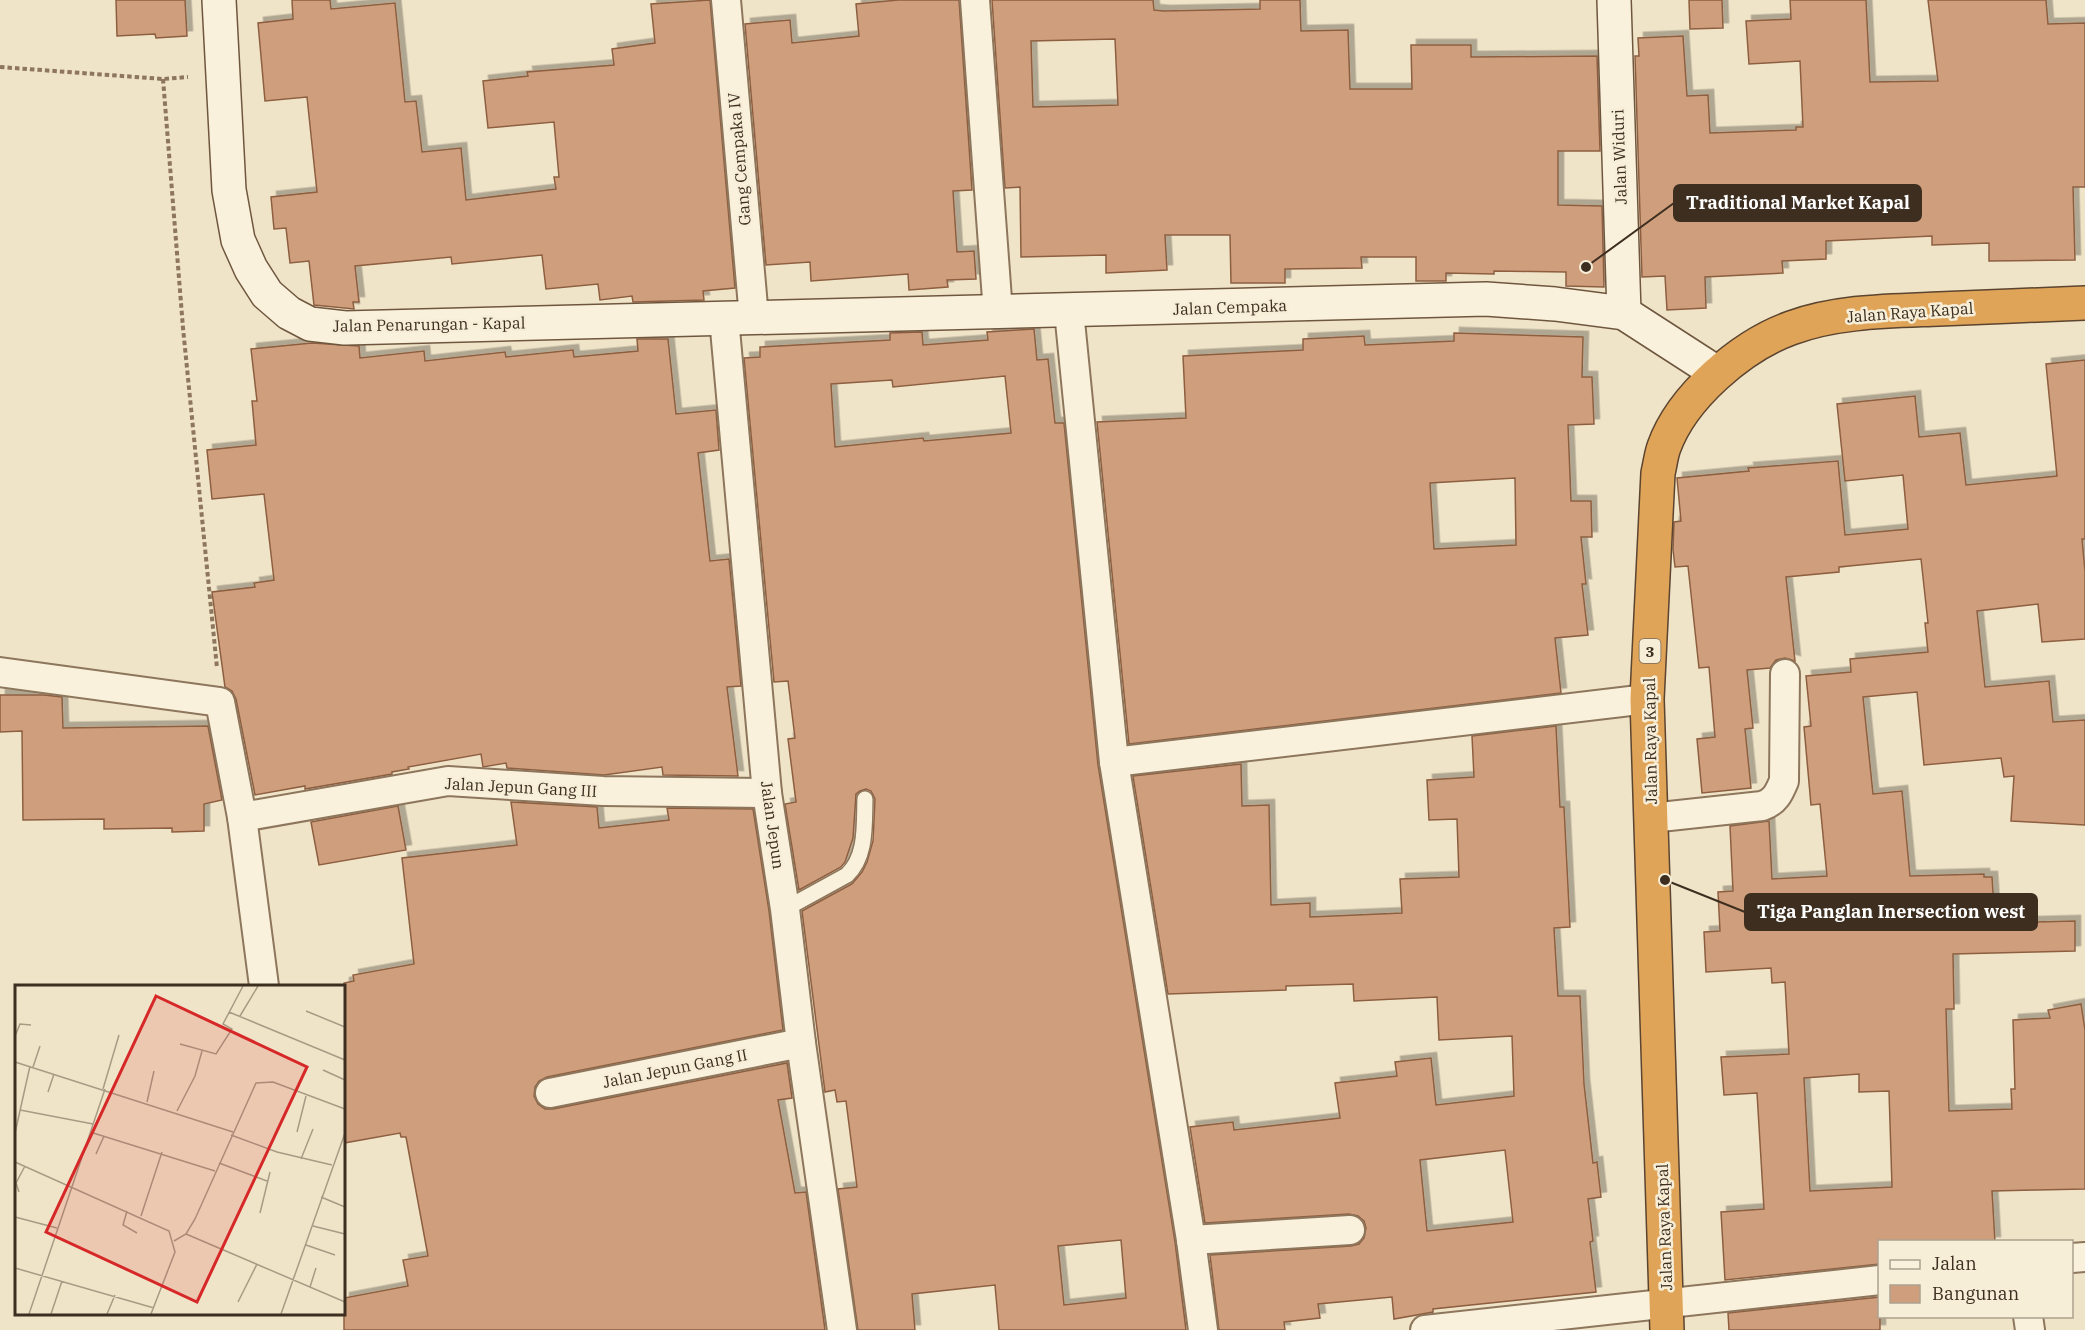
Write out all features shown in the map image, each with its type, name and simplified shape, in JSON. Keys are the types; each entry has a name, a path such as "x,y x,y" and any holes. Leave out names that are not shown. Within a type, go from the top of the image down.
{"highway":[{"name":"Jalan Raya Kapal","path":"1667,1317 1647,699 1658,473 1664,446 1695,396 1717,374 1756,344 1791,328 1848,315 1902,310 2085,303"}],"street":[{"name":"Jalan Penarungan - Kapal","path":"219,0 229,190 238,240 251,269 267,294 288,313 310,324 345,328 739,318"},
{"name":"Gang Cempaka IV","path":"726,0 739,318"},
{"path":"975,0 998,313"},
{"name":"Jalan Widuri","path":"1614,0 1624,313"},
{"name":"Jalan Cempaka","path":"739,318 1486,299 1555,304 1624,313 1717,374"},
{"path":"1069,311 1114,762 1191,1240 1203,1330"},
{"name":"Jalan Jepun","path":"739,318 767,793 842,1330"},
{"path":"0,672 220,702 242,817 264,985"},
{"path":"1651,818 1770,804 1777,796 1784,781 1785,674"},
{"path":"1114,762 1647,699"},
{"name":"Jalan Jepun Gang III","path":"242,817 448,781 603,791 767,793"},
{"name":"Jalan Jepun Gang II","path":"550,1093 801,1043"},
{"path":"1191,1240 1350,1230"},
{"path":"1425,1330 1667,1317 1878,1280"}],"lane":[{"path":"785,909 847,875 855,868 864,835 865,799"}],"path":[{"path":"0,67 163,79 222,75"},
{"path":"163,79 183,328 220,702"}],"building":[{"path":"116,0 185,0 187,36 156,38 155,34 117,36"},
{"path":"292,0 330,0 331,9 395,3 405,102 416,101 422,152 461,148 466,200 556,189 554,177 559,177 554,122 488,128 483,81 528,76 527,72 614,65 612,49 655,43 651,4 710,0 735,288 703,291 704,300 633,302 632,296 600,300 598,284 546,289 542,255 452,264 451,257 355,266 359,302 353,302 354,309 314,305 309,261 290,263 286,228 274,229 271,197 317,192 307,97 265,101 258,23 293,19"},
{"path":"898,0 959,0 972,190 953,191 957,252 974,251 976,279 947,280 948,287 909,290 908,274 811,281 810,262 766,265 745,24 790,20 792,43 859,36 856,4"},
{"path":"992,0 1153,0 1154,10 1164,11 1260,9 1260,0 1300,0 1301,31 1348,30 1350,89 1412,89 1411,45 1471,45 1471,57 1597,56 1600,151 1558,151 1558,205 1602,206 1604,287 1566,286 1566,272 1446,273 1446,281 1416,281 1416,257 1361,257 1362,268 1285,269 1285,283 1231,283 1230,235 1165,235 1167,270 1106,273 1106,255 1021,257 1020,187 1005,188","holes":["1115,39 1118,105 1033,107 1031,41"]},
{"path":"1689,0 1722,0 1723,28 1690,29"},
{"path":"1790,0 1866,0 1870,82 1938,81 1928,0 2046,0 2048,24 2085,23 2085,187 2073,187 2075,260 1989,261 1989,243 1932,245 1932,236 1826,241 1826,259 1782,261 1783,273 1705,277 1706,308 1667,310 1665,276 1642,277 1635,56 1639,56 1638,38 1683,36 1687,96 1708,95 1710,133 1796,130 1796,127 1803,127 1800,61 1749,64 1746,21 1791,19"},
{"path":"1034,329 1037,360 1048,359 1055,423 1064,423 1098,765 1175,1242 1186,1330 999,1330 995,1285 912,1294 915,1330 858,1330 838,1189 857,1187 846,1101 837,1102 835,1090 825,1092 802,911 852,884 862,872 873,841 875,799 871,791 866,789 856,794 853,838 845,862 841,867 799,890 785,804 796,802 788,739 795,738 788,681 774,682 744,358 760,357 760,347 890,340 890,333 922,332 923,345 988,340 987,332","holes":["1005,376 1011,433 924,441 923,438 835,447 831,384 892,380 893,387","1121,1240 1126,1298 1064,1305 1058,1246"]},
{"path":"1454,333 1583,337 1582,377 1592,377 1594,424 1568,425 1571,501 1591,501 1592,537 1581,537 1586,584 1582,584 1588,635 1555,638 1561,693 1129,744 1097,422 1186,418 1183,356 1303,350 1303,339 1364,336 1365,345 1454,341","holes":["1515,478 1516,545 1434,549 1430,483"]},
{"path":"637,339 668,339 676,414 716,410 719,450 698,453 710,561 729,559 741,686 727,687 738,776 663,775 662,767 604,775 507,768 506,763 483,767 481,754 408,767 409,769 392,772 392,774 255,795 236,699 232,691 225,687 212,592 255,587 254,583 274,580 264,494 212,499 207,450 256,445 252,401 257,401 251,349 312,343 359,346 360,358 424,351 425,361 505,352 506,357 573,350 574,357 638,351"},
{"path":"2085,360 2085,539 2082,539 2085,571 2085,639 2042,642 2038,604 1977,611 1985,687 2049,681 2053,722 2085,720 2085,825 2011,821 2014,776 2004,777 2001,758 1924,765 1917,692 1863,697 1873,794 1902,791 1910,876 1984,874 1984,877 1992,877 1995,923 2075,921 2075,951 1953,954 1954,1009 1946,1009 1949,1111 2012,1109 2011,1089 2015,1089 2013,1020 2050,1018 2048,1010 2081,1004 2085,1030 2085,1189 1992,1191 1995,1240 1878,1240 1878,1264 1725,1280 1721,1212 1764,1209 1757,1093 1724,1095 1721,1057 1789,1054 1785,982 1772,983 1771,968 1706,972 1704,932 1720,931 1718,892 1733,891 1730,826 1769,821 1772,879 1827,876 1820,804 1811,805 1804,727 1811,726 1806,676 1851,672 1850,659 1928,652 1925,623 1928,623 1921,559 1839,567 1839,572 1786,577 1795,661 1785,658 1776,660 1770,668 1747,670 1753,728 1745,729 1751,788 1702,793 1697,739 1715,737 1709,667 1699,668 1688,566 1675,567 1674,522 1681,521 1677,478 1749,471 1748,468 1838,461 1845,535 1908,529 1903,475 1845,481 1837,404 1915,396 1919,437 1960,433 1966,485 2057,476 2046,364","holes":["1859,1074 1859,1092 1889,1091 1892,1187 1810,1191 1804,1078"]},
{"path":"0,695 62,697 63,728 208,726 222,800 204,804 204,831 172,832 172,828 104,829 104,819 23,820 22,731 0,732"},
{"path":"1556,726 1560,807 1564,807 1570,927 1554,928 1558,996 1580,996 1584,1084 1593,1163 1597,1162 1601,1197 1588,1199 1596,1292 1433,1309 1433,1312 1394,1319 1392,1297 1318,1304 1320,1318 1284,1322 1285,1330 1219,1330 1210,1255 1351,1246 1359,1244 1364,1238 1366,1228 1364,1221 1358,1216 1349,1214 1205,1223 1190,1127 1233,1122 1234,1130 1340,1118 1335,1083 1397,1076 1395,1062 1431,1058 1436,1105 1514,1096 1512,1036 1439,1040 1437,997 1354,1001 1353,984 1286,986 1286,990 1168,994 1133,776 1241,764 1242,806 1269,805 1271,905 1310,903 1310,917 1402,913 1400,879 1459,877 1457,819 1429,820 1427,780 1474,777 1472,736","holes":["1505,1150 1513,1222 1427,1231 1420,1160"]},
{"path":"511,802 597,807 599,828 669,820 667,808 753,809 769,911 783,1030 547,1077 539,1081 535,1087 534,1096 538,1104 545,1109 553,1109 787,1063 792,1098 778,1100 795,1193 806,1192 825,1330 344,1330 345,1298 408,1286 403,1260 428,1256 406,1137 401,1137 400,1133 345,1143 344,983 354,981 353,975 414,964 402,858 517,845"},
{"path":"398,806 406,850 319,865 311,822"},
{"path":"1878,1297 1880,1330 1729,1330 1728,1313"}],"place":[{"name":"Traditional Market Kapal","path":"1586,267"},
{"name":"Tiga Panglan Inersection west","path":"1665,880"}]}
